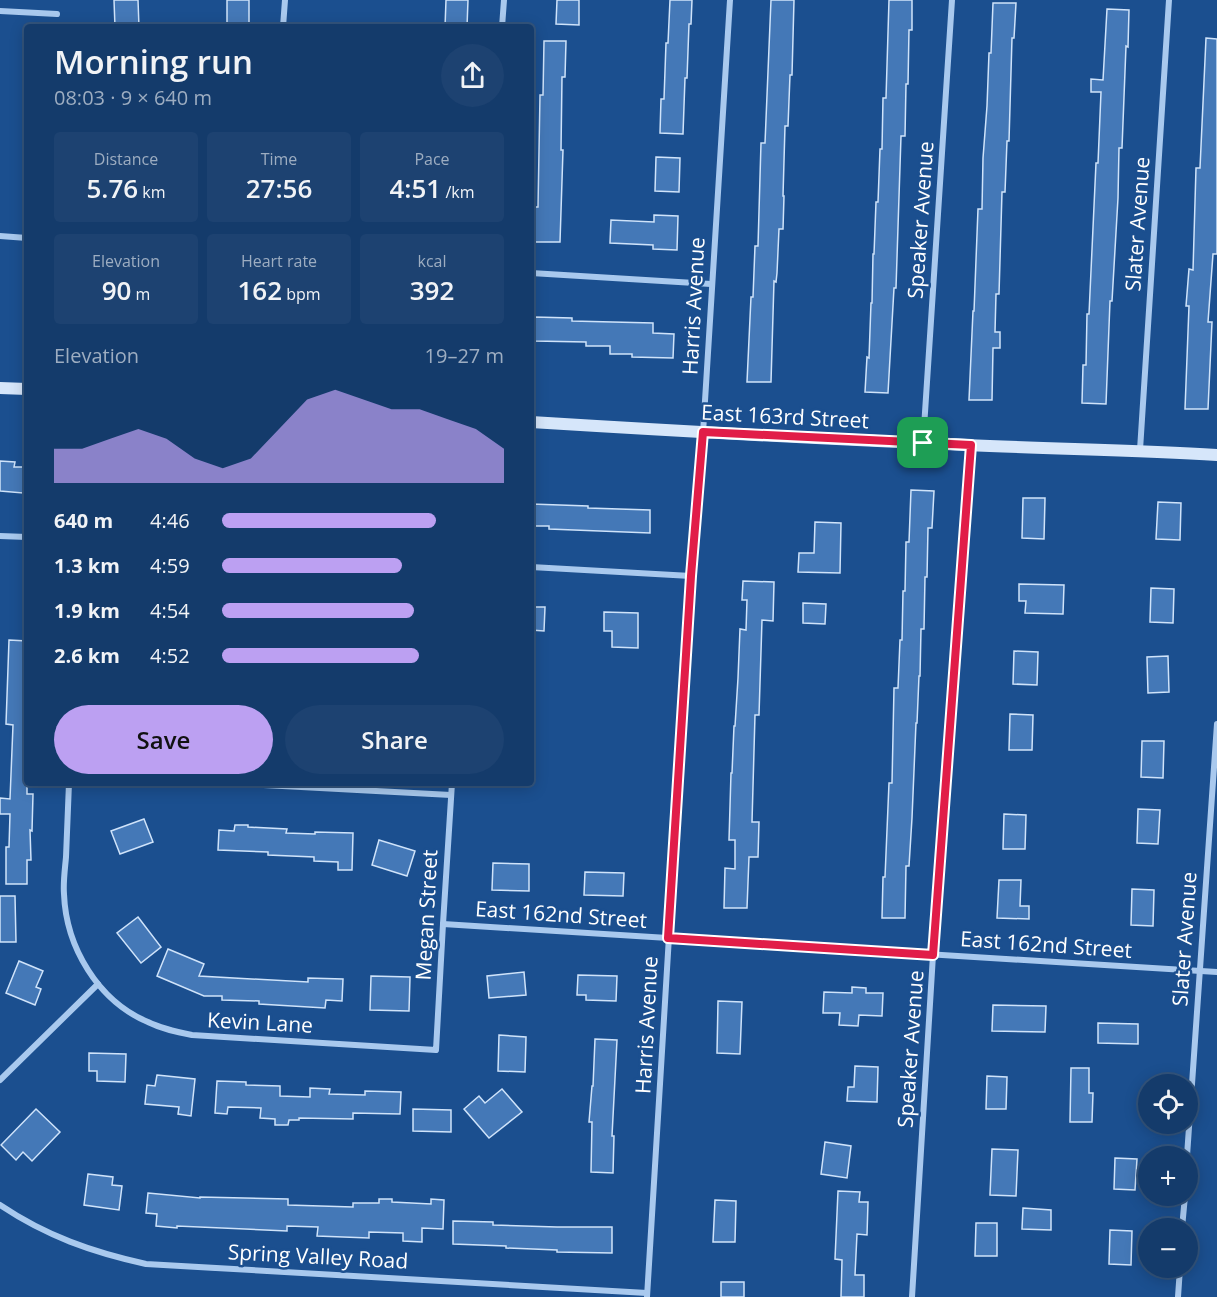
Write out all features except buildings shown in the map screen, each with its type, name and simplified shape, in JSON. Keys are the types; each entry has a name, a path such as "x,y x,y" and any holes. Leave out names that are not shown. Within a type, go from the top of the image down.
{"street":[{"path":"283,24 285,0"},
{"path":"502,24 504,0"},
{"name":"Harris Avenue","path":"647,1295 691,576 703,432 730,0"},
{"name":"Speaker Avenue","path":"923,443 952,0"},
{"name":"Slater Avenue","path":"1140,450 1169,0"},
{"path":"0,11 57,14"},
{"path":"0,237 24,238"},
{"path":"534,273 711,284"},
{"path":"0,388 24,389"},
{"name":"East 163rd Street","path":"534,422 923,443 1140,450 1217,455"},
{"name":"Speaker Avenue","path":"912,1297 933,955 971,445"},
{"path":"0,536 24,537"},
{"path":"534,567 691,576"},
{"name":"Slater Avenue","path":"1188,1146 1217,724"},
{"name":"Kevin Lane","path":"69,786 64,893 66,916 71,936 83,962 98,984 123,1008 146,1022 167,1030 192,1035 436,1050"},
{"path":"282,786 451,795"},
{"name":"Megan Street","path":"436,1050 452,786"},
{"name":"East 162nd Street","path":"442,924 1217,972"},
{"path":"0,1080 98,984"},
{"name":"Spring Valley Road","path":"0,1205 33,1226 73,1244 109,1256 146,1264 647,1295"},
{"path":"1178,1297 1179,1278"}],"route":[{"path":"703,432 923,443 971,445 933,955 668,938 691,576 703,432"}]}
